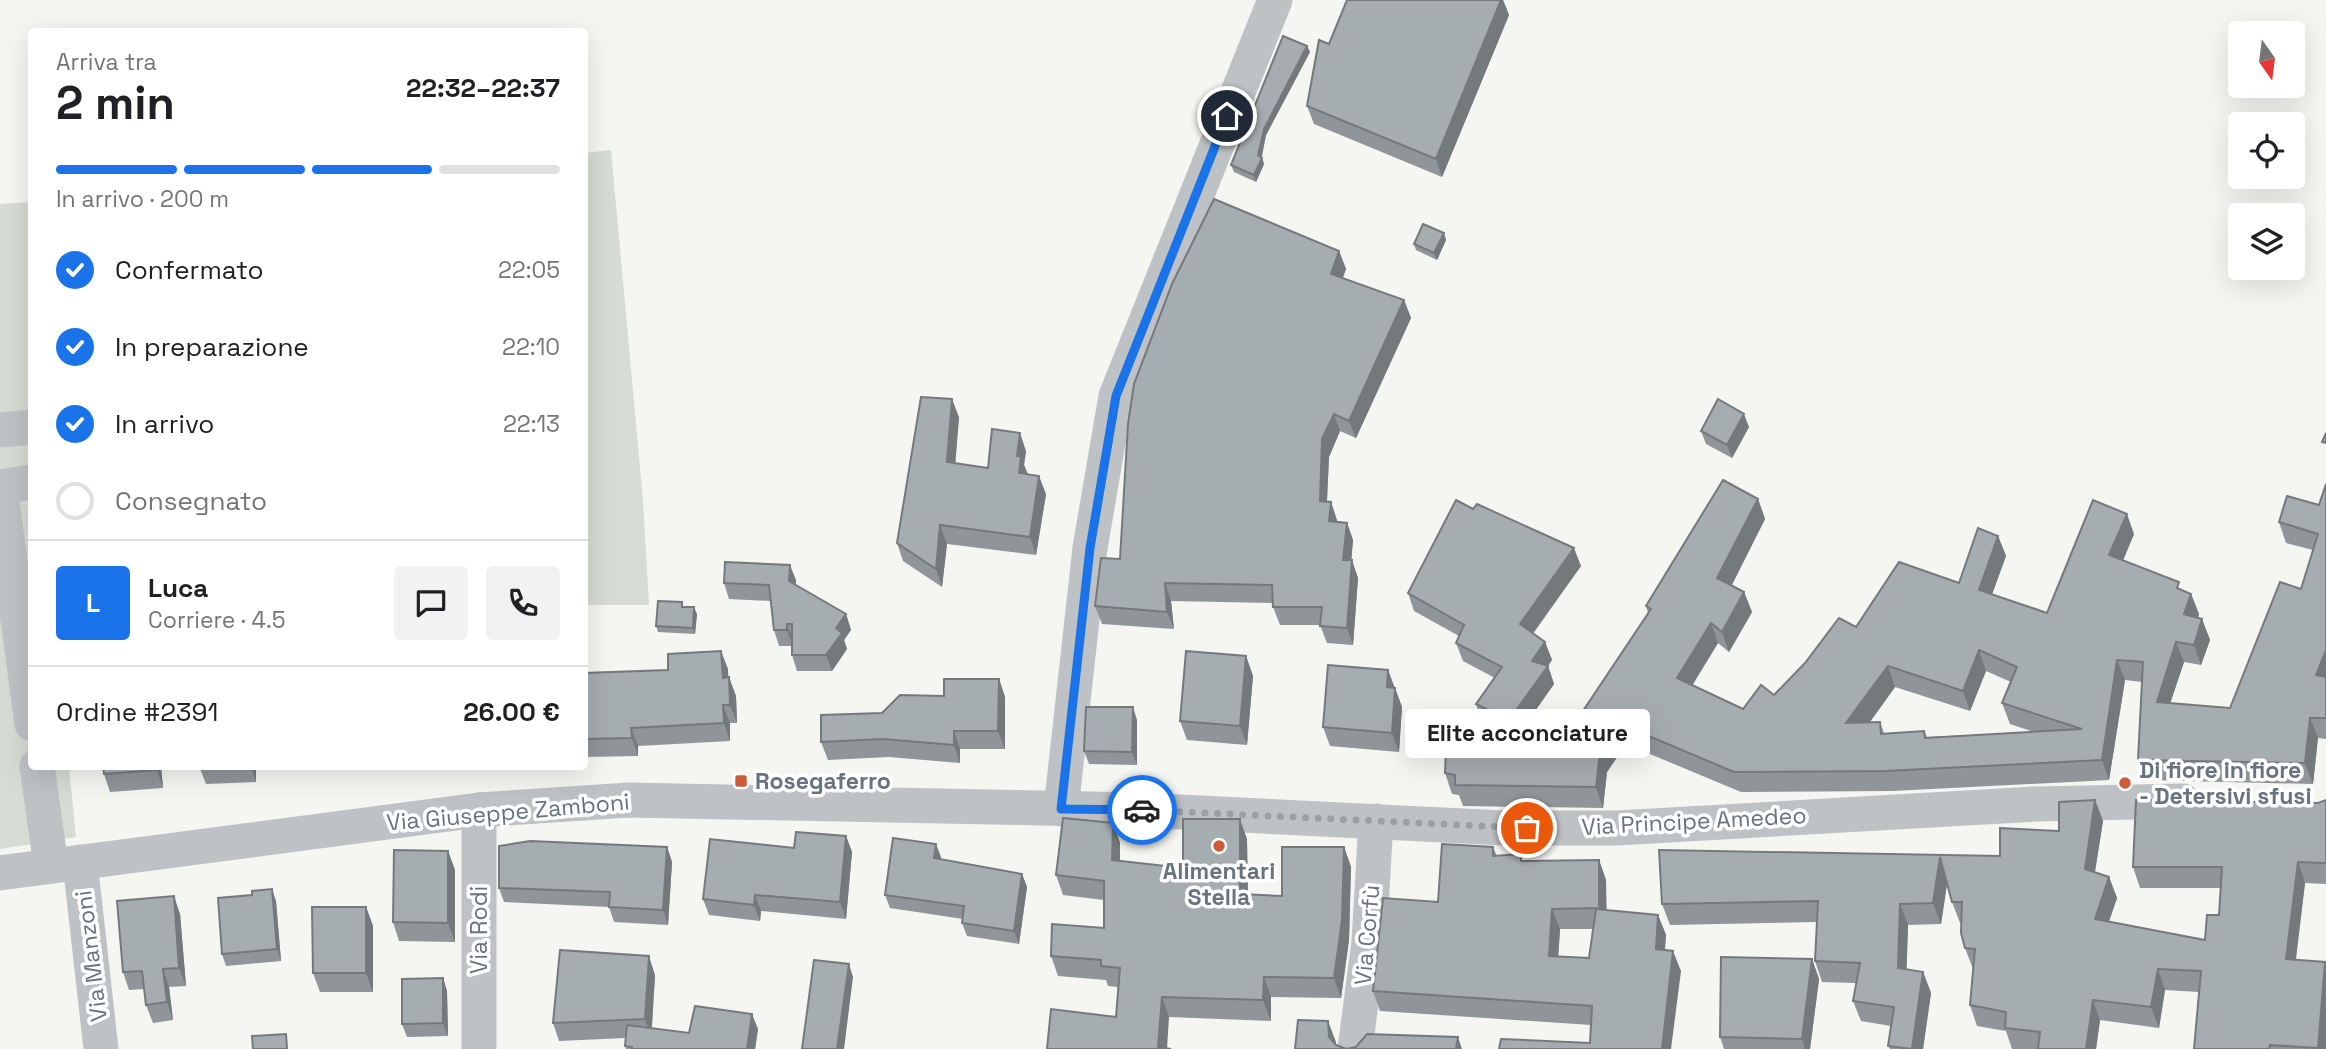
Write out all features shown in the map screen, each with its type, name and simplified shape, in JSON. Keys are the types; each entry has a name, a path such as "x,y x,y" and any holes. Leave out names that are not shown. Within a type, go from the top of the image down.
{"street":[{"path":"1061,809 1090,548 1116,396 1275,0"},
{"path":"0,430 28,427"},
{"path":"28,483 0,487 28,694"},
{"name":"Via Manzoni","path":"38,770 65,864 101,1049"},
{"name":"Via Giuseppe Zamboni","path":"0,873 479,810 629,800 1061,809"},
{"name":"Via Principe Amedeo","path":"1061,809 1504,828 1617,828 2122,800 2217,802"},
{"name":"Via Rodi","path":"478,1049 479,810"},
{"name":"Via Corfù","path":"1355,1049 1369,942 1376,821"}],"shaded area":[{"path":"611,150 643,501 649,605 588,605 588,153"},
{"path":"28,202 28,770 69,770 76,837 0,849 0,204"}],"building":[{"path":"1347,0 1501,0 1436,159 1307,106 1319,40 1329,44"},
{"path":"1283,36 1307,46 1264,129 1258,155 1262,158 1254,175 1231,165"},
{"path":"1214,199 1339,251 1331,274 1404,300 1349,421 1334,414 1322,439 1320,501 1331,502 1329,521 1347,523 1343,560 1352,560 1347,628 1320,626 1322,607 1273,607 1272,585 1165,583 1167,612 1095,606 1101,558 1120,559 1128,424 1134,384 1172,284"},
{"path":"1423,224 1444,233 1434,253 1414,244"},
{"path":"921,397 952,399 947,462 988,468 992,429 1020,433 1017,456 1021,457 1019,473 1039,476 1030,537 940,525 936,569 897,543"},
{"path":"1718,399 1744,414 1727,445 1701,431"},
{"path":"1723,480 1758,499 1717,578 1744,592 1722,632 1711,623 1677,678 1743,709 1761,685 1774,695 1805,663 1839,618 1856,627 1899,562 1959,583 1978,528 1998,536 1979,590 2047,613 2093,500 2127,514 2109,555 2179,582 2177,588 2191,594 2184,614 2202,619 2194,645 2176,642 2157,702 2230,708 2280,582 2301,589 2318,534 2279,522 2287,496 2319,505 2326,484 2326,650 2316,675 2326,677 2326,718 2310,718 2305,763 2138,760 2143,662 2117,660 2102,760 1885,771 1734,772 1618,723 1600,752 1596,787 1455,785 1455,775 1445,773 1446,749 1573,746 1581,714 1651,609 1646,606","holes":["1979,650 2017,667 2002,703 2082,729 1925,738 1924,731 1881,734 1880,722 1846,723 1888,666 1963,691"]},
{"path":"1456,500 1473,509 1477,504 1574,548 1520,624 1545,642 1532,661 1548,666 1509,720 1476,704 1502,667 1456,643 1464,625 1408,593"},
{"path":"725,562 790,565 789,581 846,614 836,628 842,633 826,655 792,655 792,624 787,624 787,630 774,630 769,585 724,583"},
{"path":"658,601 682,602 682,607 694,607 693,628 656,626"},
{"path":"721,651 723,678 729,677 730,705 723,705 724,723 631,728 632,738 588,739 588,673 668,670 668,654"},
{"path":"1186,651 1246,656 1240,726 1180,721"},
{"path":"1328,665 1388,670 1387,687 1395,688 1392,733 1323,727"},
{"path":"944,679 999,679 998,731 954,731 954,745 883,739 821,742 821,715 882,713 900,695 944,696"},
{"path":"1086,707 1133,707 1132,752 1084,751"},
{"path":"104,770 157,770 104,774"},
{"path":"2095,800 2085,869 2109,877 2095,919 2205,940 2207,915 2219,915 2222,867 2133,867 2136,800 2318,803 2326,800 2326,863 2298,862 2286,959 2325,962 2318,1048 2270,1045 2269,1049 2194,1049 2201,971 2158,969 2151,1007 2093,1000 2086,1049 2038,1049 2040,1032 2005,1028 2006,1012 1970,1005 1975,949 1965,948 1961,933 1962,902 1952,902 1940,857 1933,903 1900,904 1898,968 1923,972 1912,1049 1888,1046 1894,1007 1853,1001 1860,963 1815,961 1818,901 1662,904 1659,850 2000,856 2000,828 2059,831 2059,802"},
{"path":"1063,818 1113,823 1112,860 1183,868 1183,819 1240,819 1240,894 1282,896 1282,847 1344,847 1342,920 1334,978 1264,977 1263,1000 1162,997 1158,1047 1171,1049 1047,1049 1051,1009 1116,1017 1120,968 1101,966 1101,960 1051,956 1052,924 1104,928 1104,881 1056,875"},
{"path":"796,832 846,836 840,902 755,895 754,905 703,899 710,839 794,848"},
{"path":"893,838 936,844 934,858 1022,874 1014,931 962,923 964,906 885,895"},
{"path":"530,841 667,847 663,910 609,907 610,892 499,888 499,846"},
{"path":"1442,844 1493,847 1493,856 1521,854 1521,861 1599,860 1599,908 1552,909 1549,956 1589,958 1596,909 1658,915 1656,949 1673,951 1662,1049 1499,1049 1501,1039 1590,1043 1592,1006 1373,991 1383,898 1438,902"},
{"path":"394,850 448,851 448,923 393,922"},
{"path":"272,889 277,949 222,954 218,898 252,895 252,891"},
{"path":"174,896 179,968 163,969 167,1002 146,1005 142,971 123,972 117,901"},
{"path":"312,907 366,907 366,973 313,973"},
{"path":"560,950 649,956 645,1019 553,1023"},
{"path":"1721,957 1812,959 1802,1039 1720,1037"},
{"path":"814,960 849,964 837,1049 802,1049"},
{"path":"443,978 443,1023 402,1024 402,979"},
{"path":"695,1006 752,1014 747,1049 632,1049 625,1046 627,1025 689,1033"},
{"path":"1298,1020 1328,1021 1329,1037 1336,1045 1346,1049 1295,1049"},
{"path":"286,1034 287,1049 253,1049 252,1036"},
{"path":"1367,1034 1458,1037 1456,1049 1346,1049 1356,1047"}],"way so far":[{"path":"1142,810 1527,828"}],"place":[{"name":"Rosegaferro","path":"741,781"},
{"name":"Di fiore in fiore - Detersivi sfusi","path":"2125,783"},
{"name":"Elite acconciature","path":"1527,828"},
{"name":"Alimentari Stella","path":"1219,846"}],"route":[{"path":"1142,810 1061,809 1090,548 1116,396 1227,116"}]}
